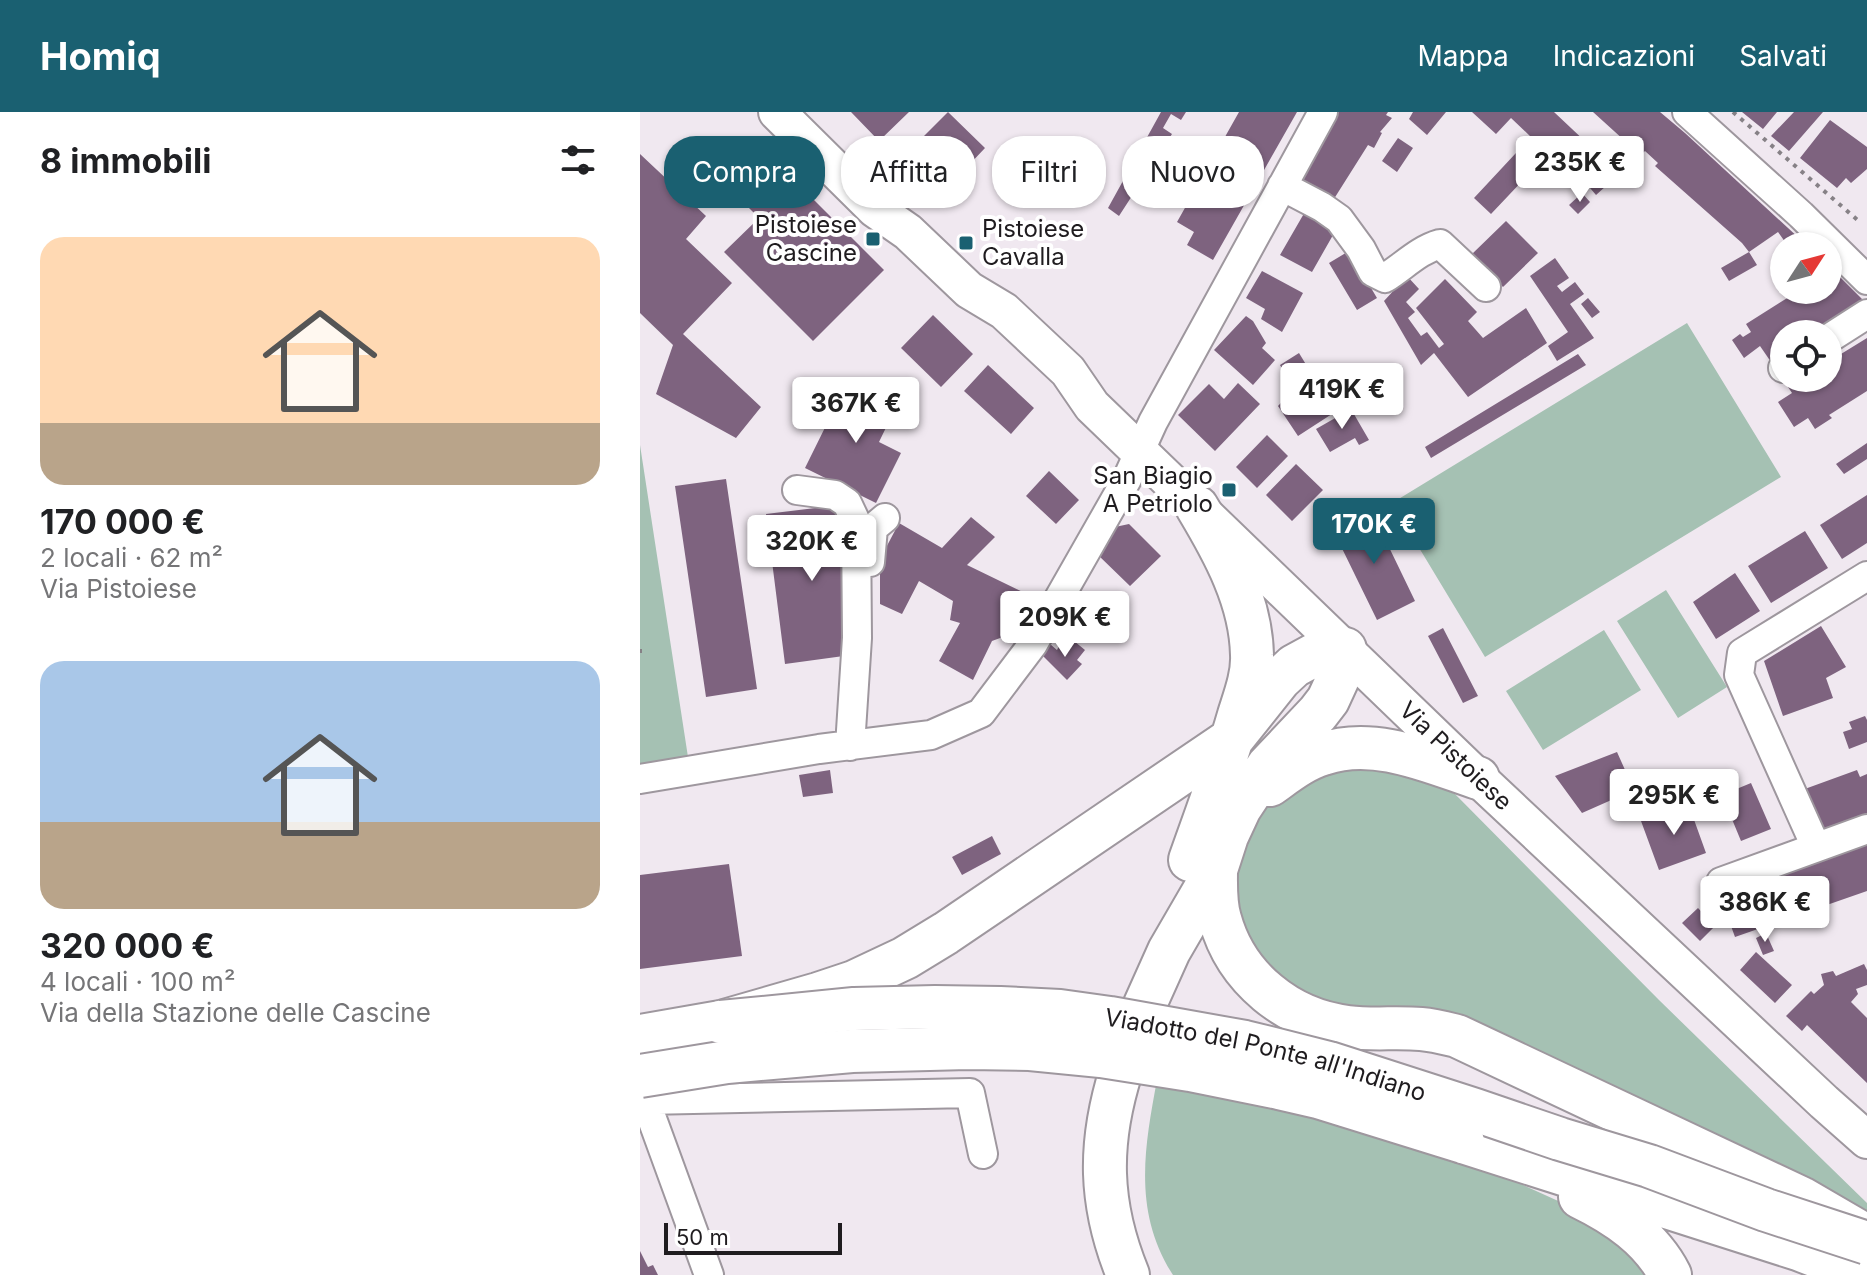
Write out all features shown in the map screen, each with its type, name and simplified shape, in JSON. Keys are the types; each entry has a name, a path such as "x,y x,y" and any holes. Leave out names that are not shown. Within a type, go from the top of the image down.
{"highway":[{"path":"1169,951 1186,872 1233,738 1252,658 1248,625 1235,577 1197,507"},
{"path":"721,1022 854,982 905,958 1233,738 1294,666 1316,654 1345,649 1340,674 1328,700 1268,766 1240,808 1216,870 1169,951 1143,1009"},
{"path":"1240,808 1299,765 1325,753 1347,748 1386,750 1478,778"},
{"path":"1216,870 1217,909 1228,942 1253,979 1274,999 1289,1008 1306,1017 1351,1028 1422,1029 1457,1036 1801,1198 1844,1221 1867,1240"},
{"name":"Viadotto del Ponte all'Indiano","path":"640,1036 721,1022 854,1009 1000,1008 1060,1011 1110,1018 1245,1042 1329,1063 1649,1166 1766,1210 1867,1240"},
{"name":"Viadotto del Ponte all'Indiano","path":"643,1089 727,1062 852,1051 990,1047 1113,1057 1318,1097 1798,1249 1866,1275"},
{"path":"1121,1071 1105,1145 1105,1176 1115,1242 1128,1275"},
{"path":"1463,1142 1594,1204 1626,1223 1656,1252 1670,1275"}],"main road":[{"name":"Via Pistoiese","path":"777,112 875,209 908,232 969,290 992,324 1056,384 1092,406 1478,778 1867,1140"},
{"name":"Via Pistoiese","path":"797,112 886,198 908,232"},
{"name":"Via Pistoiese","path":"1824,1102 1867,1159"}],"street":[{"path":"640,779 859,744 910,732 931,735 981,713 1033,644 1127,479 1160,409 1323,112"},
{"path":"1687,112 1801,215 1867,280"},
{"path":"1282,186 1339,219 1373,272 1385,278 1426,248 1440,244 1486,287"},
{"path":"1842,330 1867,314"},
{"path":"797,490 835,495 847,503 856,522 859,744"},
{"path":"859,744 872,692 869,581 873,528 885,518"},
{"path":"1816,847 1739,675 1742,653 1867,576"},
{"path":"1721,882 1867,829"},
{"path":"709,1275 643,1089 970,1093 983,1154"}],"path":[{"path":"1733,112 1861,223"}],"green space":[{"path":"1687,323 1781,477 1485,657 1392,503"},
{"path":"640,445 688,757 640,766"},
{"path":"1666,590 1727,687 1678,718 1617,621"},
{"path":"1604,630 1641,690 1543,750 1506,691"},
{"path":"1365,763 1419,776 1455,794 1659,1000 1867,1203 1867,1223 1747,1148 1461,1016 1355,1013 1278,985 1228,902 1239,844 1265,804 1318,772"},
{"path":"1161,1076 1448,1151 1609,1224 1651,1275 1173,1275 1160,1252 1152,1228 1145,1180 1148,1131 1157,1080"}],"building":[{"path":"851,112 909,112 884,136 874,136"},
{"path":"948,112 973,136 924,136"},
{"path":"1161,112 1186,112 1181,120 1171,114 1163,128 1171,136 1148,136"},
{"path":"1239,112 1297,112 1264,170 1264,136 1225,136"},
{"path":"1332,112 1388,112 1386,115 1392,118 1380,132 1374,148 1368,145 1332,202 1294,177"},
{"path":"1413,112 1446,112 1427,135 1409,119"},
{"path":"1472,112 1554,112 1606,161 1625,141 1593,112 1660,112 1792,232 1770,232 1770,238 1749,252 1655,166 1658,163 1645,151 1596,195 1585,182 1598,168 1565,136 1491,214 1474,198 1531,137 1511,118 1496,134"},
{"path":"1742,112 1777,112 1763,129"},
{"path":"1794,112 1823,112 1789,151 1771,136"},
{"path":"1830,120 1867,147 1867,169 1851,183 1846,178 1837,188 1800,158"},
{"path":"1398,138 1413,148 1397,172 1382,161"},
{"path":"976,139 985,148 976,158"},
{"path":"640,154 664,177 664,208 697,208 706,216 686,239 732,283 683,334 761,407 736,438 656,394 673,345 640,313"},
{"path":"1122,183 1124,208 1119,216 1108,208"},
{"path":"1582,193 1590,202 1578,214 1569,205"},
{"path":"749,208 822,208 884,270 813,341 724,252 759,218"},
{"path":"1185,208 1243,208 1213,260 1187,245 1194,232 1177,222"},
{"path":"1306,210 1337,228 1312,272 1280,255"},
{"path":"1506,221 1538,253 1503,287 1471,255"},
{"path":"1349,251 1377,298 1357,310 1329,263"},
{"path":"1749,252 1757,265 1729,281 1721,268"},
{"path":"1555,258 1569,278 1557,286 1562,292 1575,282 1584,294 1570,304 1594,338 1557,361 1548,346 1568,332 1530,276"},
{"path":"1262,271 1303,293 1282,332 1261,319 1265,309 1246,298"},
{"path":"1407,276 1419,289 1406,302 1415,312 1408,318 1421,336 1427,332 1439,348 1444,344 1416,308 1445,279 1477,312 1468,321 1483,338 1526,308 1547,343 1468,397 1434,353 1421,365 1384,301"},
{"path":"1842,279 1864,301 1835,320 1770,320 1770,361 1760,346 1744,358 1732,340 1740,334 1743,337 1751,332 1746,324 1778,304 1842,304"},
{"path":"1588,298 1600,312 1592,318 1581,304"},
{"path":"933,315 973,354 941,387 901,348"},
{"path":"1246,316 1253,321 1266,343 1262,348 1275,360 1253,385 1214,350"},
{"path":"1867,338 1867,391 1829,415 1832,418 1815,429 1808,418 1794,427 1778,402 1791,392 1842,392 1842,353"},
{"path":"1299,353 1335,412 1298,436 1278,406 1294,389 1280,365"},
{"path":"1578,354 1586,365 1431,458 1425,447"},
{"path":"988,365 1034,408 1011,434 964,391"},
{"path":"847,383 896,407 879,442 901,453 876,503 805,468"},
{"path":"1238,383 1260,404 1215,451 1178,415 1209,384 1224,399"},
{"path":"1351,409 1369,440 1359,445 1355,438 1330,452 1316,429"},
{"path":"1267,435 1288,456 1257,488 1236,467"},
{"path":"1867,443 1867,459 1844,474 1836,464"},
{"path":"1296,464 1323,490 1292,521 1266,495"},
{"path":"1049,471 1079,500 1056,524 1026,496"},
{"path":"726,479 757,689 706,697 675,486"},
{"path":"1867,495 1867,543 1842,559 1820,525"},
{"path":"840,505 854,615 851,655 785,664 766,514"},
{"path":"1372,512 1415,601 1377,620 1333,530"},
{"path":"971,517 995,537 967,565 1031,596 1011,634 992,641 973,680 939,661 960,623 950,620 953,601 919,581 902,614 880,604 880,559 899,523 942,548"},
{"path":"1129,524 1161,556 1130,586 1098,555 1115,527"},
{"path":"1805,531 1828,568 1771,603 1748,566"},
{"path":"1735,573 1760,611 1716,639 1693,602"},
{"path":"1057,622 1072,632 1064,646 1049,636"},
{"path":"1821,626 1846,667 1826,678 1833,698 1783,716 1764,661"},
{"path":"1443,628 1478,696 1463,703 1428,636"},
{"path":"1074,641 1085,650 1077,660 1082,664 1067,680 1043,656 1050,644 1057,650 1059,646 1066,651"},
{"path":"1865,716 1867,742 1849,749 1843,732 1852,729 1849,722"},
{"path":"1617,752 1634,790 1582,813 1555,776"},
{"path":"830,770 833,793 803,797 799,775"},
{"path":"1857,770 1860,777 1867,774 1867,813 1817,831 1802,790"},
{"path":"1751,783 1771,829 1741,841 1722,795"},
{"path":"1688,803 1706,853 1659,870 1641,821"},
{"path":"992,836 1001,854 962,875 952,857"},
{"path":"1867,838 1867,891 1735,937 1719,893"},
{"path":"729,864 742,956 640,969 640,875"},
{"path":"1698,908 1715,926 1700,941 1682,923"},
{"path":"1766,933 1774,951 1763,955 1756,938"},
{"path":"1756,952 1792,985 1775,1003 1740,970"},
{"path":"1864,964 1867,985 1856,989 1858,994 1851,1002 1867,1018 1867,1083 1807,1025 1802,1031 1786,1016 1811,991 1814,994 1824,985 1821,974 1833,971 1836,976"},
{"path":"640,1251 648,1267 653,1265 658,1275 640,1275"}],"place":[{"name":"Pistoiese Cascine","path":"873,239"},
{"name":"Pistoiese Cavalla","path":"966,243"},
{"name":"San Biagio A Petriolo","path":"1229,490"}]}
